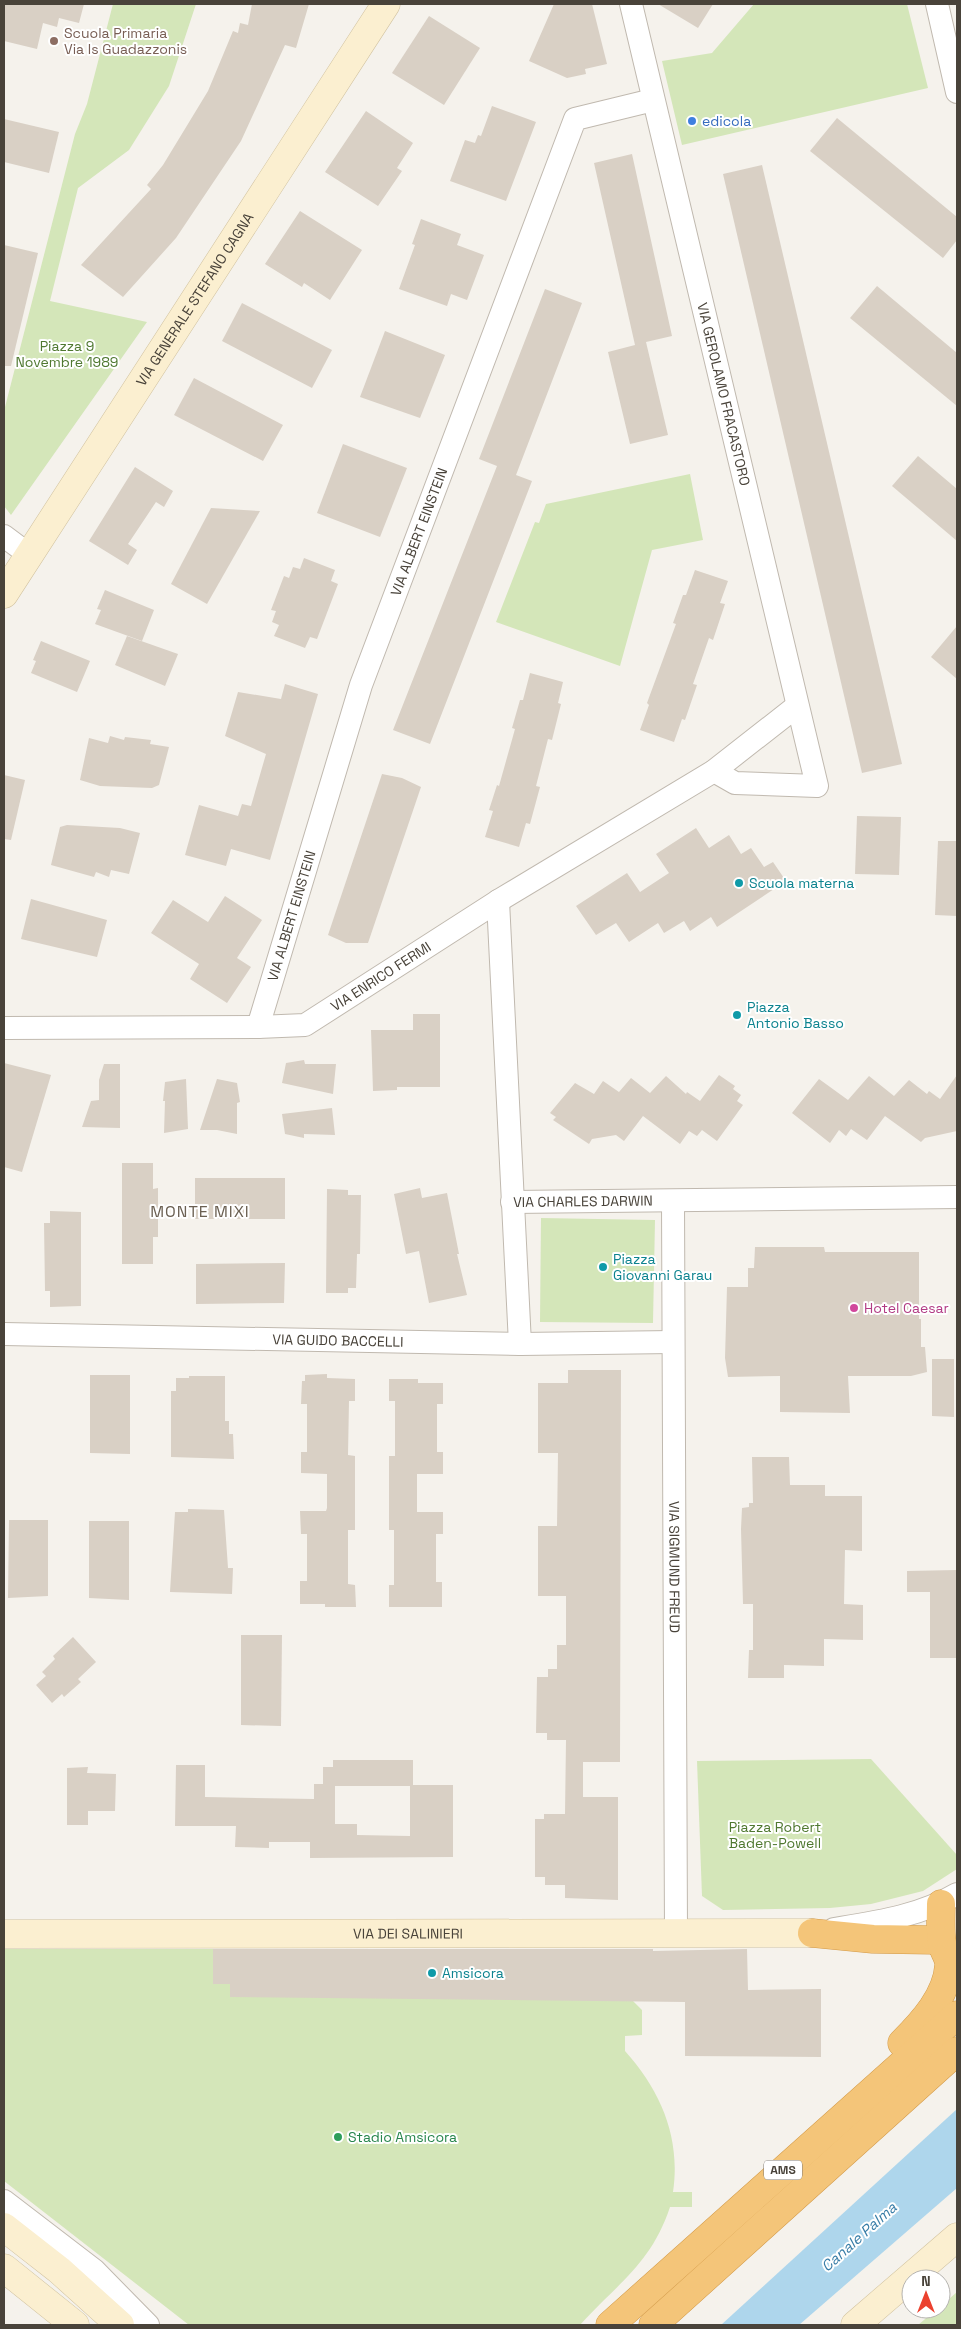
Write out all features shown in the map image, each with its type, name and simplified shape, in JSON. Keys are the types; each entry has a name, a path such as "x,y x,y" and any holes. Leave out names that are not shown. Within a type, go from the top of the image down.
{"highway":[{"path":"892,2074 894,2051 920,2026 939,1998 949,1966 948,1956 942,1944 949,1899"},
{"path":"812,1933 873,1939 933,1940 942,1944"},
{"name":"AMS","path":"610,2325 957,2015"},
{"path":"653,2325 957,2051"}],"street":[{"name":"VIA GENERALE STEFANO CAGNA","path":"4,594 28,554 386,4"},
{"name":"VIA GEROLAMO FRACASTORO","path":"630,4 796,706 817,786 735,783 714,771"},
{"path":"937,4 957,92"},
{"name":"VIA ALBERT EINSTEIN","path":"258,1027 361,685 575,119 653,100"},
{"path":"4,536 28,554"},
{"name":"VIA ENRICO FERMI","path":"4,1028 258,1027 305,1025 498,901 714,771 796,706"},
{"name":"VIA CHARLES DARWIN","path":"498,901 512,1202 957,1197"},
{"name":"VIA SIGMUND FREUD","path":"673,1201 676,1932"},
{"path":"512,1202 520,1344"},
{"name":"VIA GUIDO BACCELLI","path":"4,1334 520,1344 673,1342"},
{"path":"812,1933 902,1917 949,1899"},
{"name":"VIA DEI SALINIERI","path":"4,1934 812,1933"},
{"path":"4,2201 94,2270 148,2325"},
{"path":"4,2227 59,2270 120,2325"},
{"path":"855,2325 957,2237"},
{"path":"4,2268 75,2325"}],"green space":[{"name":"Piazza 9 Novembre 1989","path":"113,4 196,4 169,86 129,150 78,188 50,301 147,322 11,515 4,506 4,411 75,134 87,104"},
{"path":"754,4 907,4 928,88 682,145 662,61 712,53"},
{"path":"690,474 703,540 652,550 620,666 496,622 535,522 539,523 546,504"},
{"path":"541,1218 655,1220 653,1323 540,1322"},
{"name":"Piazza Robert Baden-Powell","path":"871,1759 957,1855 957,1869 923,1891 871,1904 830,1908 723,1910 702,1896 697,1761"},
{"name":"Stadio Amsicora","path":"4,1949 632,1949 633,2001 642,2010 642,2035 625,2036 625,2051 649,2082 665,2116 671,2134 674,2153 673,2192 692,2192 692,2207 670,2207 653,2244 643,2258 632,2272 580,2325 189,2325 4,2181"},
{"path":"957,2292 957,2325 918,2325 925,2319 951,2319 951,2297"}],"water":[{"name":"Canale Palma","path":"957,2109 957,2188 799,2325 721,2325"}],"building":[{"path":"4,4 84,4 79,23 59,18 57,27 43,23 37,49 4,41"},
{"path":"252,4 309,4 296,48 285,45 241,141 176,238 123,297 81,265 151,189 147,185 163,165 208,91 233,31 238,33 240,23 248,25"},
{"path":"554,4 592,4 607,64 585,69 586,74 567,78 529,61"},
{"path":"658,4 713,4 698,28"},
{"path":"429,16 480,48 444,105 392,73"},
{"path":"492,106 536,122 506,201 450,181 465,140 475,143 478,135 481,136"},
{"path":"366,111 413,143 397,168 402,171 378,206 325,172"},
{"path":"837,118 957,217 957,240 943,258 810,151"},
{"path":"4,119 59,132 49,173 4,162"},
{"path":"632,154 672,336 646,342 668,435 630,444 608,352 635,345 594,163"},
{"path":"762,165 902,764 862,773 723,174"},
{"path":"300,211 362,250 330,300 304,283 302,287 265,264"},
{"path":"421,219 461,234 457,245 484,255 467,300 451,294 447,306 399,289 415,245 412,244"},
{"path":"4,245 38,253 11,366 4,366"},
{"path":"877,286 957,353 957,406 850,318"},
{"path":"545,289 582,303 516,475 532,481 430,744 393,730 497,466 479,459"},
{"path":"242,303 332,350 312,388 222,341"},
{"path":"385,331 445,355 420,418 360,397"},
{"path":"194,378 283,425 263,461 174,415"},
{"path":"343,444 407,468 380,537 317,513"},
{"path":"918,456 957,489 957,541 892,486"},
{"path":"135,467 173,491 164,507 156,502 128,544 137,550 128,565 89,541"},
{"path":"211,508 260,511 207,604 171,584"},
{"path":"304,558 335,570 331,581 338,584 317,639 310,637 305,648 274,636 279,625 272,622 276,611 271,610 284,576 289,578 293,567 300,569"},
{"path":"695,570 728,581 720,603 725,604 713,640 709,638 693,684 697,685 685,720 682,719 674,742 640,730 649,705 647,703 676,624 673,623"},
{"path":"105,590 154,610 142,641 95,624 101,610 97,609"},
{"path":"957,626 957,679 931,657"},
{"path":"127,636 178,654 165,686 115,665"},
{"path":"41,641 90,661 77,692 31,673 36,661 33,660"},
{"path":"530,673 563,682 558,703 561,704 552,740 548,739 536,786 540,787 530,824 526,823 519,847 485,837 493,811 489,810 497,785 499,786 515,729 512,728 520,700 523,700"},
{"path":"285,684 318,694 270,860 231,849 226,866 185,855 199,805 238,816 242,804 251,806 266,754 225,736 238,692 281,699"},
{"path":"110,736 124,740 125,737 151,740 150,744 169,747 159,785 152,788 100,786 80,780 89,738 108,743"},
{"path":"382,774 402,778 421,787 368,943 346,943 328,935"},
{"path":"4,775 25,780 11,840 4,839"},
{"path":"857,816 901,817 899,875 855,874"},
{"path":"67,825 120,828 140,833 129,874 111,870 109,877 96,872 94,877 51,865 60,827"},
{"name":"Scuola materna","path":"696,828 709,848 729,835 741,854 751,848 764,867 773,862 786,881 717,927 711,917 690,931 684,921 664,933 658,923 629,942 616,923 596,935 576,906 627,873 640,892 669,873 656,854"},
{"path":"938,841 957,841 957,916 935,915"},
{"path":"225,896 262,920 237,958 251,967 227,1003 190,979 199,964 151,933 173,900 208,922"},
{"path":"31,899 107,920 97,957 21,939"},
{"path":"413,1014 440,1014 440,1087 397,1087 397,1090 373,1091 371,1030 413,1030"},
{"path":"304,1060 305,1064 336,1064 333,1094 282,1083 286,1063"},
{"path":"4,1063 51,1075 22,1172 4,1167"},
{"path":"104,1064 120,1064 120,1128 82,1127 91,1101 99,1100 99,1080"},
{"path":"719,1075 735,1086 733,1089 741,1095 737,1101 743,1105 717,1141 702,1130 697,1136 689,1131 680,1144 643,1116 624,1141 616,1135 592,1139 589,1144 553,1120 556,1117 550,1113 575,1083 594,1094 603,1081 619,1092 631,1078 650,1093 666,1076 686,1094 687,1092 700,1101"},
{"path":"957,1075 957,1131 925,1138 921,1142 885,1116 867,1140 851,1129 846,1136 839,1130 830,1143 792,1113 819,1079 848,1100 869,1076 894,1096 909,1080 927,1094 929,1091 940,1099"},
{"path":"186,1079 188,1129 164,1133 165,1101 163,1101 165,1082"},
{"path":"217,1079 237,1083 240,1102 237,1103 237,1134 217,1130 200,1130"},
{"path":"332,1108 335,1135 304,1134 304,1138 285,1134 282,1114"},
{"path":"122,1163 153,1163 153,1189 158,1188 158,1237 153,1237 153,1264 122,1264"},
{"path":"195,1178 285,1178 285,1219 195,1219"},
{"path":"420,1188 422,1198 447,1193 459,1254 457,1254 467,1295 429,1303 419,1251 406,1254 394,1194"},
{"path":"327,1189 348,1190 348,1195 361,1195 360,1254 357,1254 356,1288 348,1288 348,1293 326,1293"},
{"path":"50,1211 81,1212 81,1306 50,1307 50,1291 45,1291 44,1223 50,1223"},
{"path":"755,1247 824,1247 825,1252 919,1252 919,1319 921,1319 921,1347 925,1347 927,1372 911,1376 848,1376 850,1413 780,1412 780,1376 728,1377 725,1358 727,1287 748,1287 748,1268 754,1268"},
{"path":"285,1263 284,1303 196,1304 196,1264"},
{"path":"932,1359 954,1359 954,1417 932,1416"},
{"path":"568,1370 621,1370 620,1762 583,1762 583,1797 618,1797 618,1900 565,1898 565,1885 545,1885 545,1877 535,1877 535,1819 544,1819 544,1814 565,1814 566,1740 547,1740 547,1733 536,1733 537,1677 548,1677 548,1669 557,1669 557,1645 566,1645 566,1596 538,1596 538,1526 557,1526 558,1453 538,1453 538,1383 568,1383"},
{"path":"327,1374 327,1378 355,1379 355,1401 349,1401 348,1455 355,1456 355,1530 348,1530 348,1584 355,1585 356,1607 325,1607 325,1604 300,1604 300,1581 307,1581 307,1534 301,1534 300,1511 326,1511 327,1508 327,1474 301,1473 301,1452 307,1452 307,1404 301,1404 302,1381 305,1381 305,1375"},
{"path":"90,1375 130,1375 130,1454 90,1453"},
{"path":"189,1376 225,1376 225,1421 229,1421 229,1434 233,1434 234,1459 171,1457 171,1391 176,1391 176,1378 189,1378"},
{"path":"389,1379 418,1379 418,1383 443,1383 443,1404 437,1404 437,1452 443,1452 443,1474 417,1474 417,1512 443,1512 443,1534 436,1534 436,1582 442,1582 442,1607 389,1607 389,1585 394,1585 394,1530 389,1530 389,1456 395,1456 395,1401 389,1401"},
{"path":"752,1457 789,1457 790,1485 825,1485 825,1496 862,1496 862,1551 845,1550 844,1604 863,1605 863,1640 824,1639 824,1666 784,1665 784,1678 748,1678 749,1650 753,1650 753,1604 743,1604 741,1529 742,1508 749,1507 749,1503 753,1503"},
{"path":"188,1509 224,1510 228,1568 233,1568 232,1594 170,1592 175,1512 188,1512"},
{"path":"9,1520 48,1520 48,1596 8,1598"},
{"path":"89,1521 129,1521 129,1600 89,1598"},
{"path":"957,1570 957,1658 930,1658 930,1592 907,1592 907,1571"},
{"path":"241,1635 282,1635 281,1726 241,1725"},
{"path":"73,1637 96,1662 78,1679 81,1682 64,1697 62,1694 52,1703 36,1685 46,1676 42,1672 55,1659 53,1656"},
{"path":"333,1760 413,1760 413,1785 453,1785 453,1857 310,1858 310,1842 269,1842 269,1848 235,1847 236,1826 175,1826 176,1765 205,1765 205,1797 314,1799 314,1784 323,1784 323,1767 333,1767","holes":["335,1786 410,1786 410,1836 357,1835 357,1824 335,1824"]},
{"path":"88,1767 87,1773 116,1774 115,1811 88,1811 88,1825 67,1825 67,1768"},
{"path":"213,1949 653,1949 653,1951 747,1949 748,1990 821,1989 821,2057 685,2056 685,2002 230,1997 230,1984 213,1984"}],"place":[{"name":"Scuola Primaria Via Is Guadazzonis","path":"54,41"},
{"name":"edicola","path":"692,121"},
{"name":"Scuola materna","path":"739,883"},
{"name":"Piazza Antonio Basso","path":"737,1015"},
{"name":"Piazza Giovanni Garau","path":"603,1267"},
{"name":"Hotel Caesar","path":"854,1308"},
{"name":"Amsicora","path":"432,1973"},
{"name":"Stadio Amsicora","path":"338,2137"}],"district":[{"name":"MONTE MIXI","path":"200,1211"}]}
